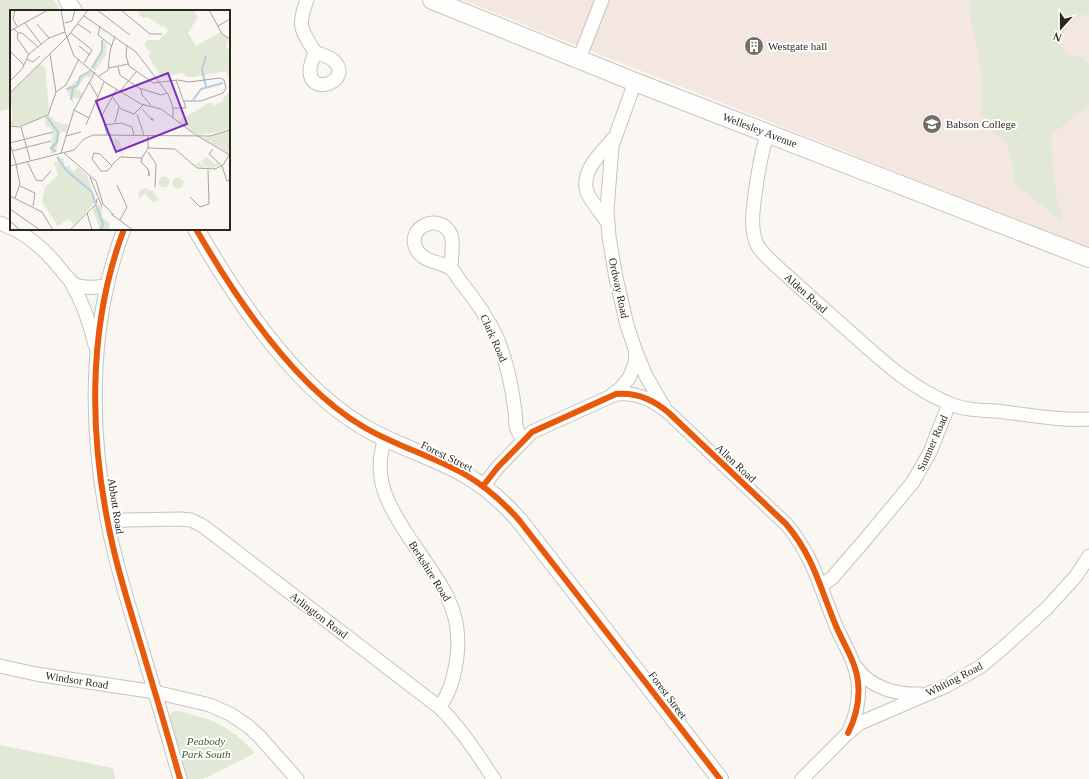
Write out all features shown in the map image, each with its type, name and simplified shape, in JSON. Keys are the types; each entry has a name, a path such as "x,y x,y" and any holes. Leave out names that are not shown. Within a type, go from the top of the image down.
{"main road":[{"name":"Wellesley Avenue","path":"432,0 635,82 1089,258"}],"street":[{"path":"307,0 301,25 303,33 315,52"},
{"path":"579,59 602,0"},
{"name":"Ordway Road","path":"635,82 614,138 611,154 608,223 612,261 629,332 646,376 668,413"},
{"name":"Alden Road","path":"768,133 761,156 754,210 753,229 758,246 771,261 891,368 924,391 950,404"},
{"name":"Ordway Road","path":"608,223 588,193 586,182 589,171 595,160 614,138"},
{"path":"0,223 10,227"},
{"path":"15,230 30,239 44,251 70,282 81,302 91,331 97,361"},
{"name":"Abbott Road","path":"124,230 107,286 100,323 95,386 101,480 108,523 122,581 180,779"},
{"name":"Forest Street","path":"197,230 210,254 243,304 296,370 319,393 344,414 364,427 466,475 483,486 519,520 720,779"},
{"name":"Clark Road","path":"451,268 482,309 498,340 507,369 515,411 516,429 519,435 524,439"},
{"path":"70,282 84,287 107,286"},
{"path":"612,395 624,386 629,378 636,352"},
{"name":"Allen Road","path":"483,486 524,439 536,429 612,395 625,394 640,396 654,402 668,413 794,533 805,550 821,585 837,629 855,666 863,676 882,687 898,693 925,694"},
{"name":"Sumner Road","path":"821,585 832,578 913,482 930,452 950,404 970,408 1053,418 1077,420 1089,419"},
{"name":"Berkshire Road","path":"385,438 381,453 380,468 386,497 399,522 445,592 456,622 458,644 454,673 447,694 443,703 439,707"},
{"name":"Arlington Road","path":"108,523 126,520 180,519 197,522 439,707 462,732 494,779"},
{"name":"Whiting Road","path":"802,779 860,723 964,677 988,661 1057,598 1076,576 1089,556"},
{"name":"Windsor Road","path":"0,666 36,674 155,692 210,705 240,720 259,736 297,779"},
{"name":"Allen Road","path":"848,733 854,719 859,698 855,666"}],"shaded area":[{"name":"Babson College","path":"462,0 1089,0 1089,248"}],"green space":[{"path":"0,0 54,0 60,10 10,10 10,109 0,111"},
{"path":"970,0 1089,0 1089,13 1073,20 1064,31 1060,45 1067,53 1082,58 1089,64 1089,105 1051,135 1053,170 1058,204 1064,217 1061,222 1027,193 1015,186 1012,160 1006,143 985,126 981,111 982,76 970,15"},
{"name":"Peabody Park South","path":"172,712 184,712 219,724 241,739 255,753 203,779 186,779 169,718"},
{"path":"0,745 113,768 115,779 0,779"}],"cycle path":[{"path":"124,230 112,266 103,304 98,343 95,382 99,461 111,538 125,594 180,779"},
{"path":"197,230 247,310 289,364 312,387 337,409 362,426 466,475 487,490 513,513 720,779"},
{"path":"483,486 498,467 532,432 616,394 631,394 657,404 669,413 786,524 796,536 816,573 836,626 855,667 858,682 858,702 848,733"}],"place":[{"name":"Westgate hall","path":"754,46"},
{"name":"Babson College","path":"932,124"}]}
